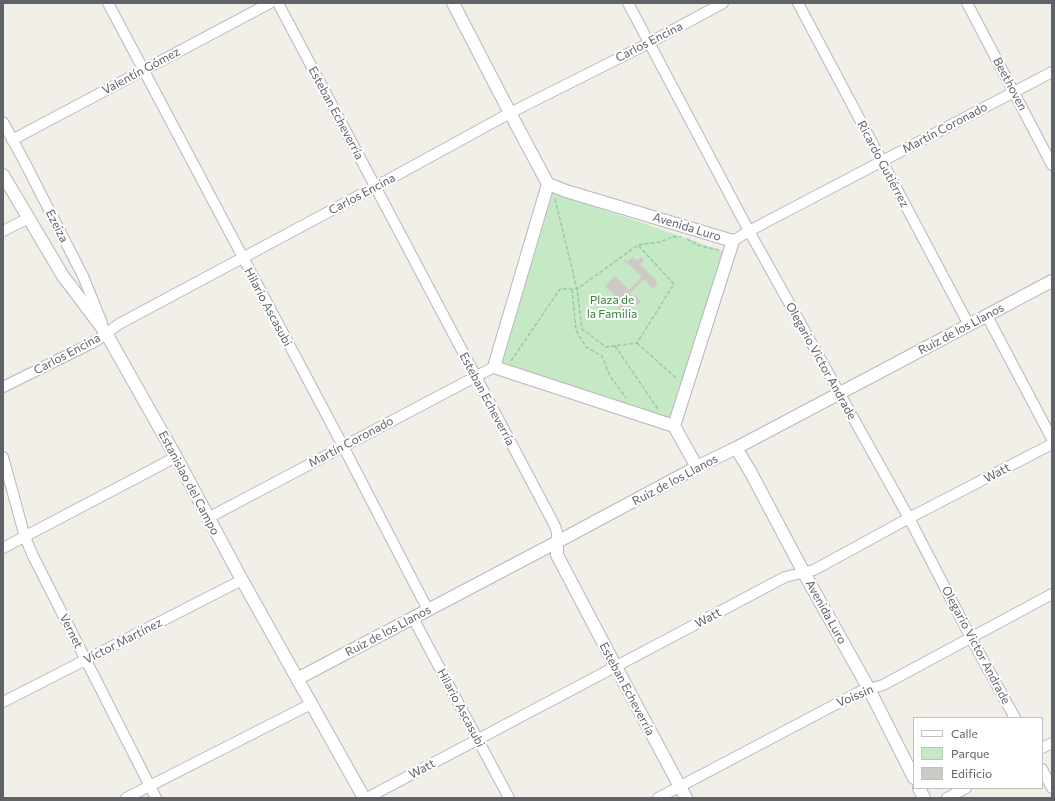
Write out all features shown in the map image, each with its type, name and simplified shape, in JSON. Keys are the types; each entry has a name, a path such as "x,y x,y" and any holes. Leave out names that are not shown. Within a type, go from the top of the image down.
{"street":[{"name":"Hilario Ascasubi","path":"108,3 343,446 428,610"},
{"name":"Valentín Gómez","path":"12,140 270,3"},
{"name":"Esteban Echeverría","path":"278,3 554,526 557,533 557,555 686,798"},
{"path":"453,3 548,184 494,367 674,426 697,467"},
{"name":"Olegario Victor Andrade","path":"628,3 749,231 909,518 970,638 1014,717"},
{"name":"Carlos Encina","path":"3,387 96,341 119,324 510,113 649,43 723,3"},
{"name":"Ricardo Gutiérrez","path":"798,3 969,325"},
{"name":"Beethoven","path":"967,3 1052,165"},
{"name":"Martín Coronado","path":"733,241 749,231 1052,72"},
{"name":"Ezeiza","path":"3,122 83,276 106,333"},
{"name":"Estanislao del Campo","path":"3,175 63,276 106,333 176,457 311,704 366,798"},
{"name":"Avenida Luro","path":"548,184 566,191 733,241 674,426"},
{"path":"3,231 29,218"},
{"name":"Ruiz de los Llanos","path":"298,679 697,467 736,448 1052,281"},
{"path":"987,316 1052,439"},
{"name":"Martín Coronado","path":"208,518 494,367"},
{"name":"Watt","path":"366,798 785,577 814,570 909,518 1052,444"},
{"name":"Avenida Luro","path":"736,448 869,688 913,776"},
{"name":"Vernet","path":"3,457 25,537 33,556 156,798"},
{"path":"3,548 176,457"},
{"name":"Víctor Martínez","path":"3,702 242,580"},
{"name":"Voissin","path":"658,798 859,692 883,685 1052,594"},
{"name":"Hilario Ascasubi","path":"413,618 509,798"},
{"path":"126,798 311,704"},
{"path":"1043,748 1052,743"},
{"path":"1043,771 1052,788"},
{"path":"920,789 924,798"},
{"path":"948,798 964,789"}],"path":[{"path":"555,200 577,289 582,329 606,347 637,343 678,380"},
{"path":"670,233 677,235 720,250 700,246 683,237 671,237"},
{"path":"510,362 560,288 577,289 638,245 660,242 677,235"},
{"path":"637,343 674,284 638,245"},
{"path":"572,289 576,330 586,347 602,356 610,376 628,401"},
{"path":"615,346 659,411"}],"green space":[{"name":"Plaza de la Familia","path":"553,192 726,252 672,420 500,367"}],"building":[{"path":"633,257 637,261 641,257 644,260 640,264 658,283 653,289 644,279 630,293 633,297 635,295 641,301 637,305 634,302 617,319 612,317 620,308 614,303 619,299 605,286 615,276 629,290 642,277 624,260 625,259 628,262"}]}
